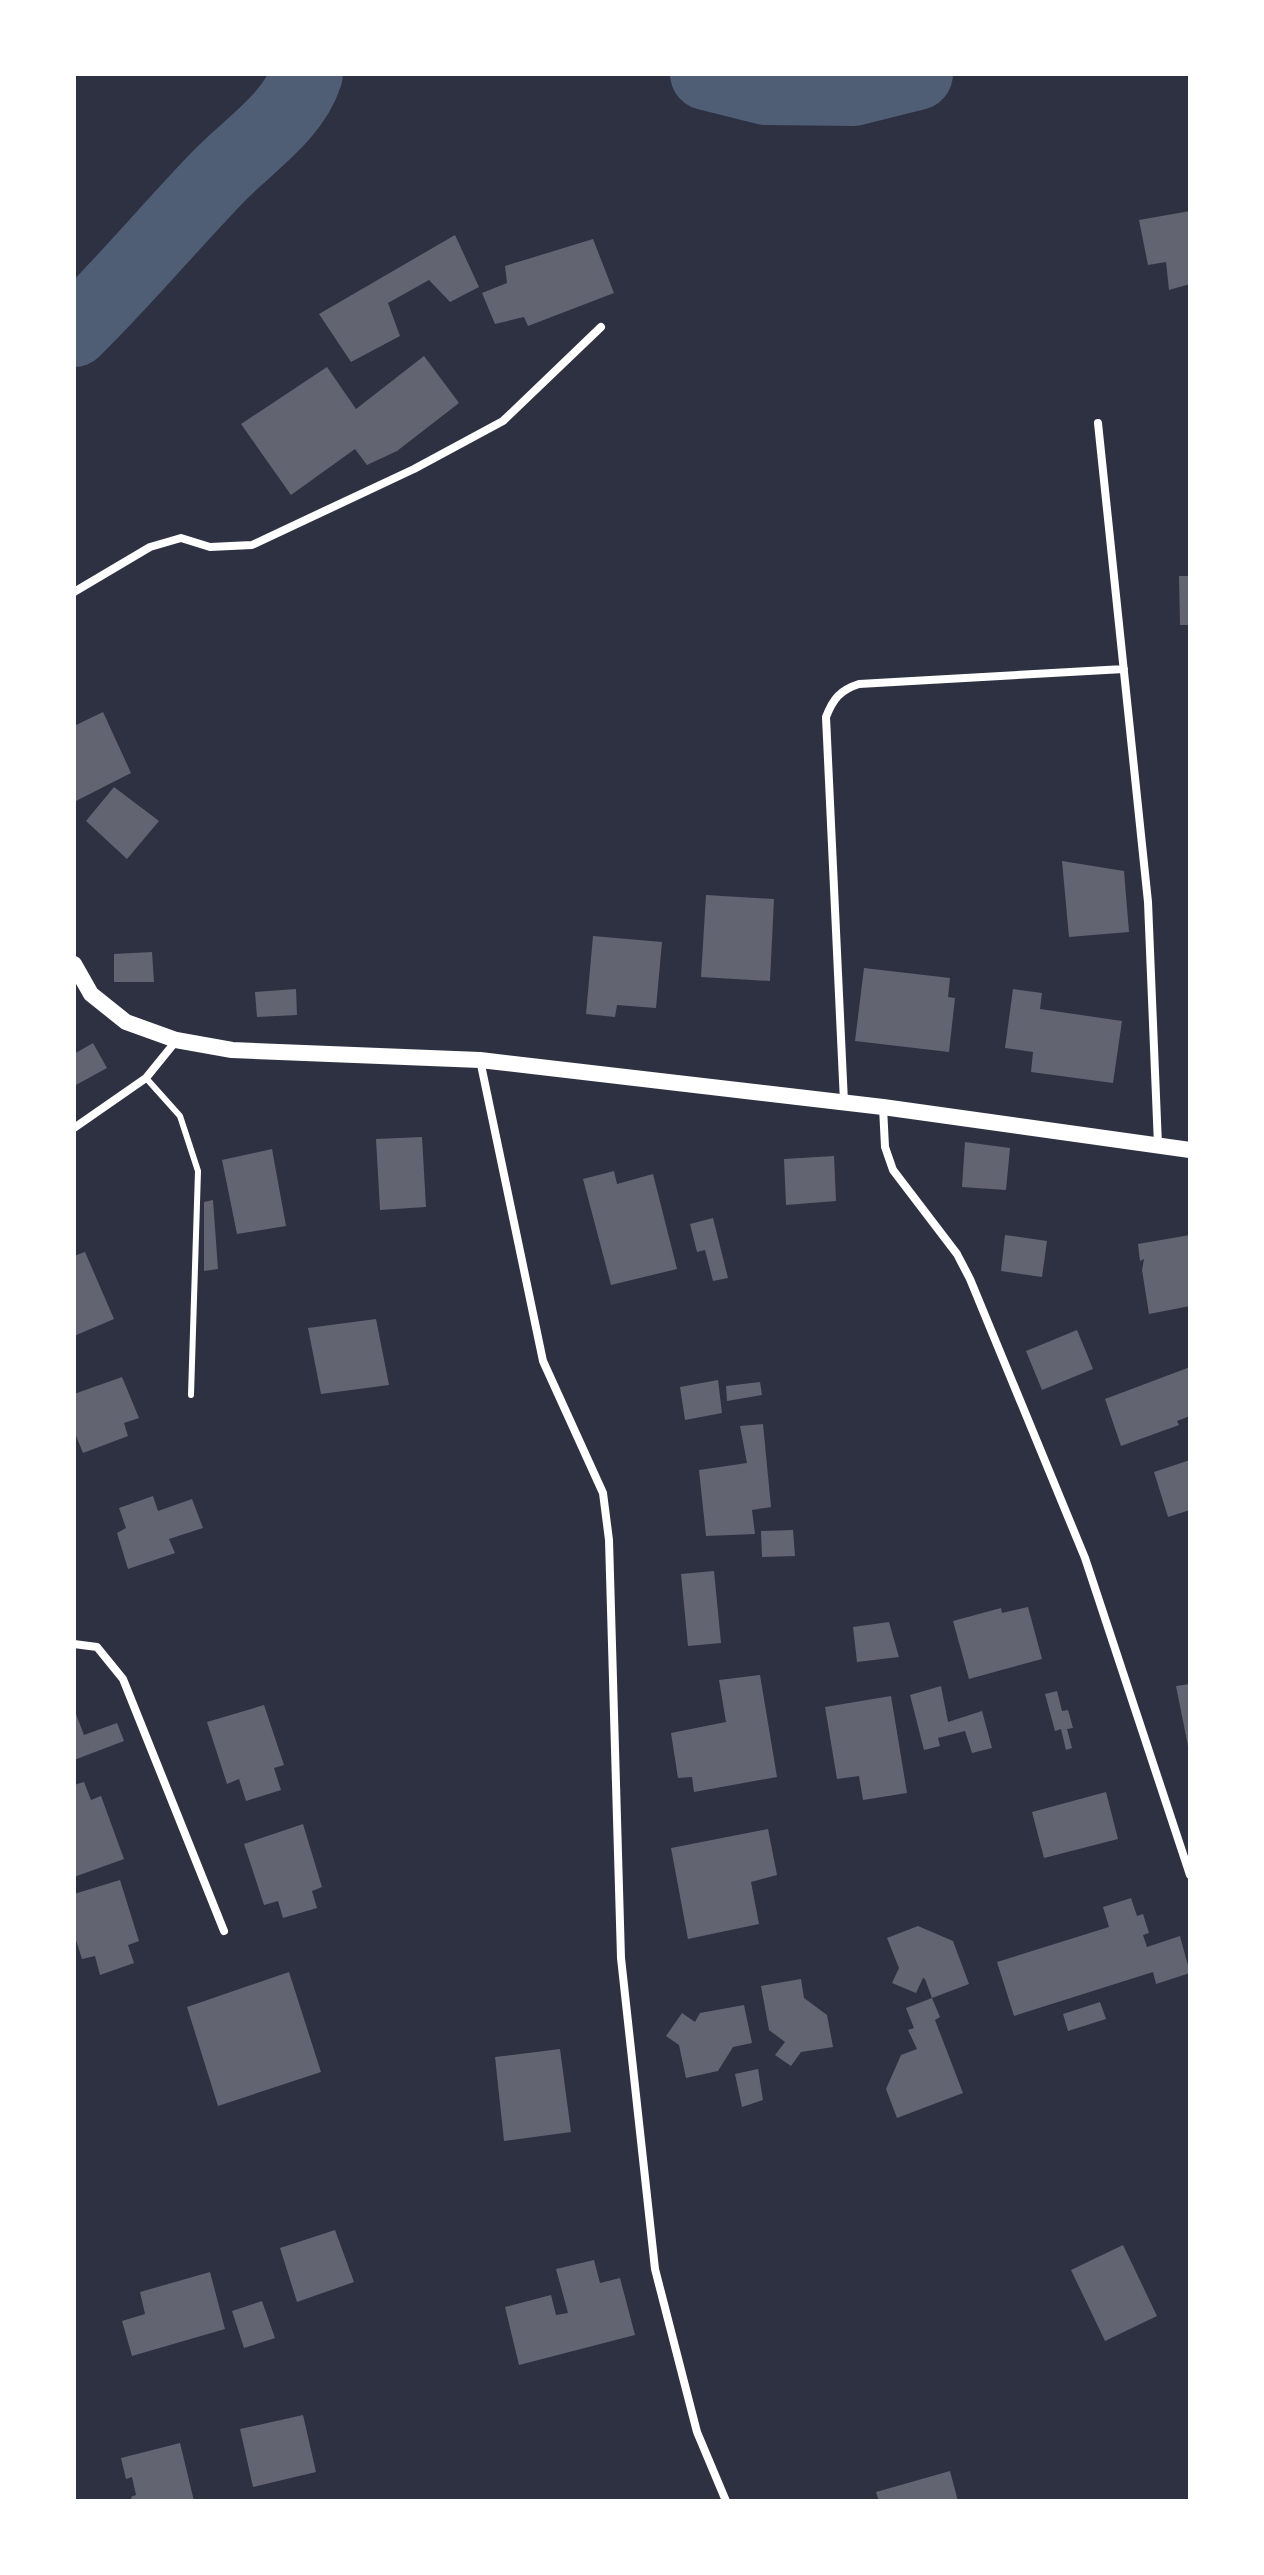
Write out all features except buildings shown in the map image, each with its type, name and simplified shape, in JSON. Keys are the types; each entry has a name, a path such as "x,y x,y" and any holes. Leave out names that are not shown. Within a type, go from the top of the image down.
{"main road":[{"path":"74,964 91,994 126,1022 176,1040 232,1050 480,1060 883,1107 1190,1150"}],"street":[{"path":"74,592 150,547 181,538 210,547 252,545 414,469 503,421 601,327"},
{"path":"1098,423 1148,902 1158,1146"},
{"path":"844,1103 826,717 832,701 845,689 859,684 1124,669"},
{"path":"74,1128 146,1078 176,1040"},
{"path":"480,1060 543,1361 603,1493 609,1540 621,1958 655,2269 697,2432 726,2501"},
{"path":"883,1107 885,1147 893,1170 957,1254 970,1279 1085,1558 1190,1875"},
{"path":"74,1644 97,1647 123,1679 224,1931"}],"lane":[{"path":"146,1078 180,1116 198,1171 191,1395"}],"waterway":[{"path":"74,331 216,179 280,118 300,90 307,74"},
{"path":"706,74 766,89 853,90 917,74"}]}
